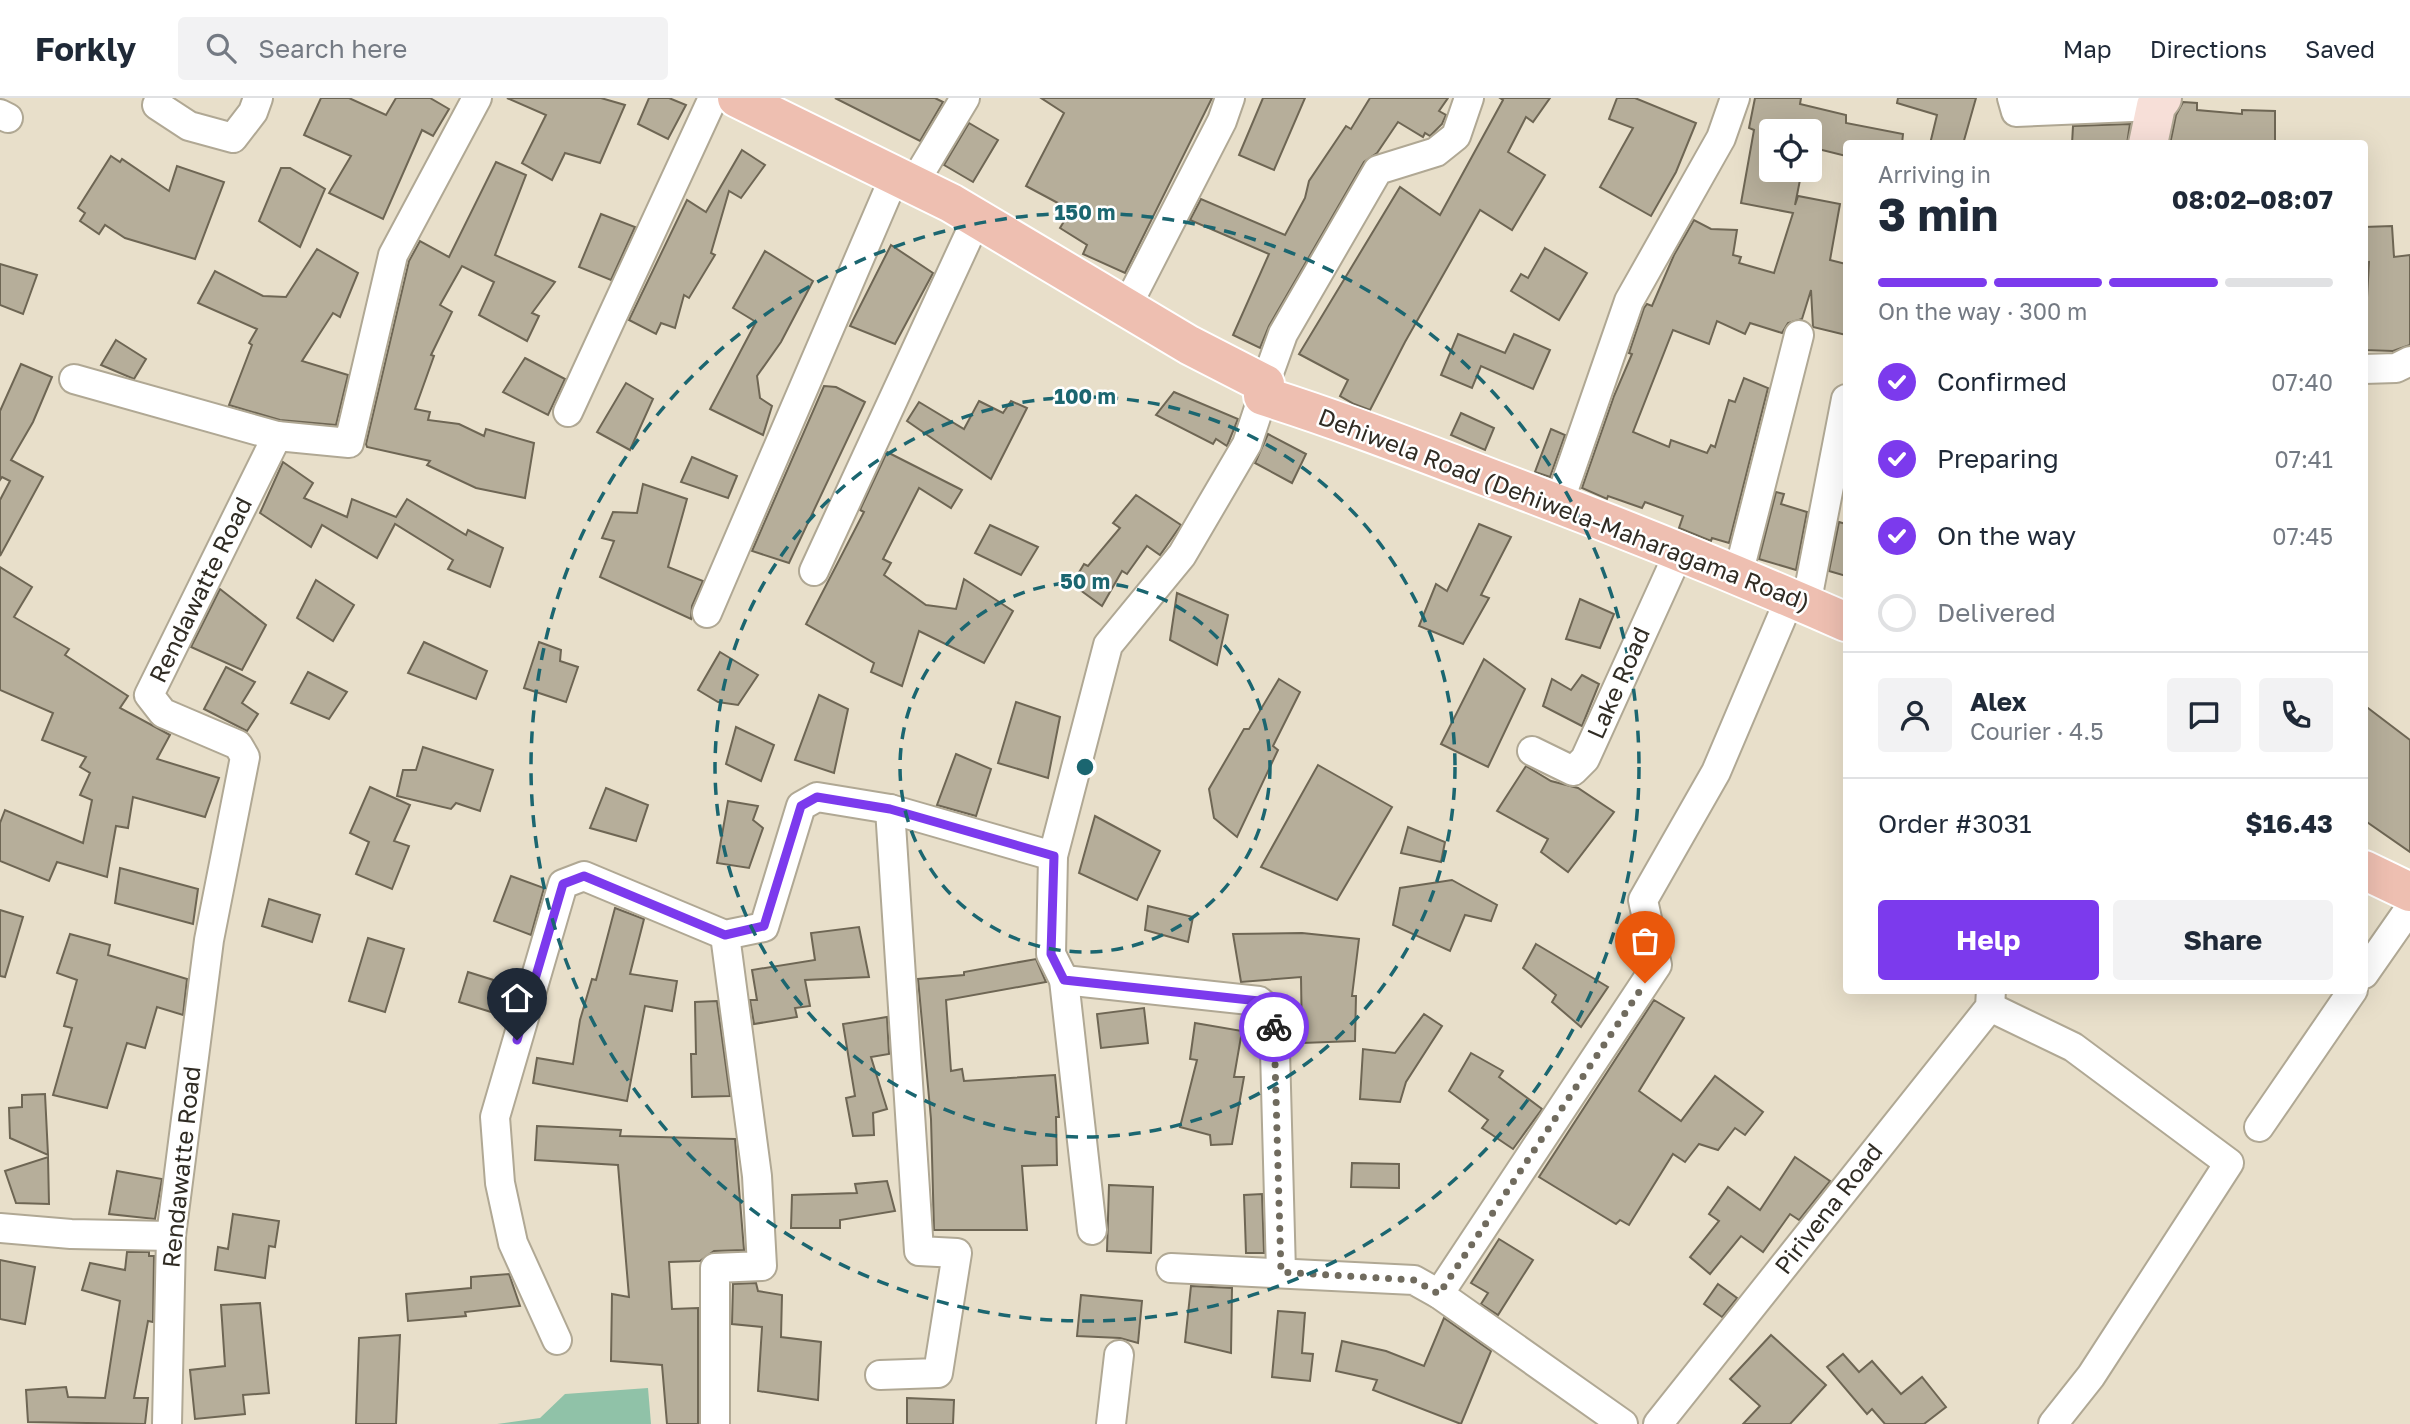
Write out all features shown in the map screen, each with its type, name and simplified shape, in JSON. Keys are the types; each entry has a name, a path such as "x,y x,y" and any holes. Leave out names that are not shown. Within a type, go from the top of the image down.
{"main road":[{"name":"Dehiwela Road (Dehiwela-Maharagama Road)","path":"737,98 905,178 1127,306 1264,390 1680,550 1843,621"},
{"path":"2368,872 2410,892"}],"street":[{"path":"157,106 188,127 233,138 253,112 258,98"},
{"path":"74,379 276,436 349,443 393,254 477,98"},
{"path":"568,412 713,98"},
{"path":"707,613 905,178 965,98"},
{"path":"1127,306 1222,121 1230,98"},
{"path":"1092,1230 1064,980 1051,954 1054,856 1108,645 1182,555 1247,444 1283,334 1378,170 1436,152 1456,136 1469,98"},
{"path":"1559,503 1629,301 1721,138 1735,98"},
{"path":"2012,98 2016,112 2159,102 2148,140"},
{"path":"814,571 977,218"},
{"path":"1738,575 1799,335"},
{"path":"2368,369 2396,368 2410,361"},
{"path":"1439,1294 1657,965 1643,900 1716,772 1798,601 1843,412"},
{"name":"Rendawatte Road","path":"167,1424 171,1236 209,940 245,757 238,745 163,713 149,695 276,436"},
{"name":"Lake Road","path":"1532,751 1573,771 1585,760 1680,550"},
{"path":"557,1340 513,1243 500,1183 495,1117 563,884 584,876 725,935 764,926 801,806 817,797 890,809 1054,856"},
{"path":"880,1375 938,1373 957,1253 919,1251 890,809"},
{"path":"2368,968 2410,908"},
{"path":"715,1424 716,1268 762,1266 757,1177 725,935"},
{"path":"1064,980 1259,1001 1274,1014 1281,1272"},
{"path":"2259,1127 2350,994"},
{"path":"1990,999 2073,1047 2229,1163 2091,1376 2053,1424"},
{"name":"Pirivena Road","path":"1658,1424 1990,999"},
{"path":"0,1228 71,1234 171,1236"},
{"path":"1171,1268 1414,1280 1439,1294 1623,1424"},
{"path":"1111,1424 1118,1355"}],"green space":[{"path":"648,1388 651,1424 497,1424 540,1418 565,1394"}],"building":[{"path":"321,98 349,98 386,115 396,98 430,98 449,109 433,136 422,130 383,219 329,193 351,156 304,135"},
{"path":"507,98 601,98 625,105 600,163 565,153 552,180 522,163 546,115"},
{"path":"649,98 669,98 686,105 668,139 638,124"},
{"path":"835,98 935,98 943,102 920,141"},
{"path":"1041,98 1212,98 1125,273 1083,254 1087,245 1060,228 1071,210 1026,186 1064,113"},
{"path":"1263,98 1305,98 1274,170 1239,155"},
{"path":"1370,98 1448,98 1439,111 1446,115 1442,124 1430,136 1425,133 1423,137 1398,122 1377,153 1364,162 1269,326 1260,348 1233,335 1269,254 1190,220 1201,199 1285,235 1305,198 1309,181 1346,126 1351,129"},
{"path":"1500,98 1550,98 1533,122 1526,117 1508,152 1545,175 1512,230 1480,210 1405,342 1370,410 1354,404 1340,396 1348,380 1299,354 1400,187 1440,215 1503,100"},
{"path":"1617,98 1635,98 1696,123 1676,172 1651,216 1600,187 1633,128 1609,119"},
{"path":"1755,98 1801,98 1800,104 1846,115 1846,123 1903,134 1902,140 1843,140 1843,155 1822,150 1822,119 1759,119 1759,182 1800,182 1795,205 1798,196 1840,204 1830,260 1843,263 1843,334 1813,327 1811,290 1802,319 1788,323 1782,333 1750,323 1745,334 1717,321 1709,344 1673,330 1633,432 1669,447 1671,440 1707,453 1711,445 1715,447 1729,400 1735,402 1744,378 1768,388 1729,543 1712,538 1711,541 1679,528 1683,516 1645,502 1642,508 1608,496 1607,499 1582,488 1614,396 1632,354 1629,353 1644,308 1647,304 1652,306 1674,255 1694,220 1711,229 1737,230 1733,255 1741,257 1739,263 1774,273 1793,213 1741,203 1754,130 1749,128"},
{"path":"1898,98 1976,98 1964,140 1931,140 1937,115 1897,103"},
{"path":"2183,102 2197,103 2197,110 2242,114 2242,110 2275,111 2275,140 2171,140 2176,115"},
{"path":"969,123 998,140 973,182 944,165"},
{"path":"2130,124 2128,140 2072,140 2073,126"},
{"path":"742,150 765,165 741,198 729,191 711,253 715,255 689,298 684,295 675,328 661,323 656,334 629,320 687,200 706,212"},
{"path":"111,156 120,162 122,159 169,191 177,166 224,182 195,259 125,238 105,225 99,234 80,221 85,213 78,208"},
{"path":"496,162 526,175 495,255 555,282 532,313 539,316 527,341 479,315 494,282 462,266 440,305 452,312 431,355 434,356 415,409 430,412 428,420 459,424 484,436 486,429 534,443 525,498 476,488 427,465 430,461 367,447 366,444 409,261 420,241 449,257"},
{"path":"281,168 290,168 325,189 300,247 259,221"},
{"path":"601,214 635,227 611,280 579,267"},
{"path":"2392,226 2394,257 2410,255 2410,345 2393,351 2368,350 2368,227"},
{"path":"891,245 933,273 895,344 850,326"},
{"path":"1545,248 1587,273 1559,320 1511,291 1521,274 1528,278"},
{"path":"317,249 358,273 340,317 333,313 302,361 348,375 336,425 280,420 229,405 252,345 249,343 257,329 198,303 215,271 263,296 286,297"},
{"path":"765,251 813,281 781,342 757,376 760,398 772,406 763,435 710,409 756,322 733,308"},
{"path":"0,264 37,275 23,314 0,305"},
{"path":"1458,334 1505,353 1514,334 1550,350 1533,389 1481,366 1472,388 1441,375"},
{"path":"116,340 146,359 134,379 101,365"},
{"path":"525,358 565,379 548,415 503,392"},
{"path":"21,364 52,377 33,422 11,460 43,477 0,556 0,500 10,481 2,477 0,480 0,411"},
{"path":"626,383 653,399 630,450 597,432"},
{"path":"824,386 836,387 865,402 789,563 752,551"},
{"path":"1174,392 1238,419 1227,446 1216,439 1213,444 1156,415"},
{"path":"979,401 1003,413 1011,401 1027,408 991,479 907,421 919,402 964,429"},
{"path":"1461,413 1494,428 1485,450 1451,435"},
{"path":"1551,429 1565,435 1550,477 1535,472"},
{"path":"1268,434 1306,454 1292,483 1255,463"},
{"path":"887,452 962,490 951,508 919,488 883,559 891,563 884,575 926,605 956,609 964,579 1013,611 984,663 919,631 902,686 871,672 874,663 806,624 864,512 860,510"},
{"path":"692,457 737,476 728,498 681,482"},
{"path":"283,462 313,483 304,498 347,517 352,499 396,517 407,499 466,535 468,530 503,548 490,587 448,569 453,560 395,524 377,558 322,525 311,547 260,513"},
{"path":"643,484 687,499 668,567 703,581 692,606 691,619 600,577 614,541 602,538 613,512 637,513"},
{"path":"1776,492 1784,494 1781,504 1807,512 1796,570 1759,559"},
{"path":"1136,495 1181,525 1160,555 1147,546 1127,574 1122,571 1102,606 1072,584 1084,564 1088,566 1120,528 1113,523"},
{"path":"1839,522 1843,523 1843,575 1829,571"},
{"path":"1479,524 1511,537 1481,595 1489,598 1463,644 1419,626 1436,584 1447,591"},
{"path":"990,525 1038,547 1021,575 975,553"},
{"path":"0,567 32,587 14,617 69,649 65,655 128,696 120,708 170,735 157,759 219,778 205,817 133,797 128,828 116,826 107,877 57,862 49,881 0,861 0,823 5,810 83,843 92,800 80,795 90,773 80,767 86,757 42,740 53,713 0,690"},
{"path":"316,580 354,605 333,641 297,618"},
{"path":"220,589 266,625 242,670 191,647"},
{"path":"1177,593 1228,615 1217,665 1170,640"},
{"path":"1580,599 1614,614 1600,648 1566,639"},
{"path":"424,642 487,671 476,699 408,673"},
{"path":"539,642 561,650 560,661 578,667 566,702 524,688"},
{"path":"720,652 758,675 738,705 718,702 698,690"},
{"path":"1484,659 1525,689 1488,767 1441,744"},
{"path":"226,667 255,682 242,703 258,714 247,731 204,709"},
{"path":"308,672 347,692 329,719 291,703"},
{"path":"1582,675 1599,684 1582,726 1543,706 1552,679 1571,690"},
{"path":"1279,679 1300,692 1273,746 1278,750 1237,837 1214,818 1209,789 1244,729 1249,729"},
{"path":"819,695 848,709 834,773 795,760"},
{"path":"1016,702 1060,717 1048,778 998,763"},
{"path":"2368,708 2410,740 2410,852 2368,823"},
{"path":"736,727 774,745 761,781 726,764"},
{"path":"423,747 493,770 480,811 456,803 451,809 397,796 403,770 416,770"},
{"path":"956,754 991,769 976,816 937,805"},
{"path":"1318,765 1392,807 1337,900 1261,867"},
{"path":"1526,766 1551,781 1578,788 1614,812 1568,872 1541,852 1548,839 1497,811"},
{"path":"370,787 410,805 394,841 409,846 392,889 356,874 369,842 350,833"},
{"path":"606,788 648,805 636,841 590,828"},
{"path":"728,801 758,806 753,820 763,828 749,868 717,863"},
{"path":"1095,816 1160,851 1137,900 1079,873"},
{"path":"1408,827 1445,842 1441,862 1401,853"},
{"path":"120,868 198,889 193,924 115,903"},
{"path":"511,876 544,888 531,935 494,921"},
{"path":"1452,880 1497,905 1491,921 1465,915 1450,951 1393,925 1400,888"},
{"path":"269,899 320,915 312,942 262,926"},
{"path":"1148,906 1193,917 1188,942 1145,930"},
{"path":"615,908 644,919 630,974 677,981 672,1011 645,1006 627,1101 533,1083 537,1058 573,1064 580,1020 592,979 596,980"},
{"path":"0,910 23,917 5,977 0,976"},
{"path":"859,927 869,977 805,980 810,1006 795,1008 797,1017 754,1024 750,1000 757,1000 752,970 815,960 811,933"},
{"path":"1302,933 1359,939 1352,996 1356,996 1355,1041 1302,1043 1301,977 1241,982 1233,934"},
{"path":"70,934 110,945 108,955 187,979 183,1015 157,1007 145,1048 127,1043 107,1108 53,1095 72,1028 64,1026 77,980 57,973"},
{"path":"368,938 404,949 385,1012 349,1001"},
{"path":"1536,944 1608,987 1581,1027 1552,1002 1556,995 1523,968"},
{"path":"1036,959 1046,982 946,1000 951,1071 962,1069 964,1081 1055,1075 1059,1117 1056,1117 1057,1165 1022,1166 1027,1230 934,1230 931,1119 918,979 964,975 964,972"},
{"path":"468,972 516,987 507,1017 459,1002"},
{"path":"1654,1000 1684,1018 1639,1091 1681,1121 1715,1076 1763,1112 1745,1135 1735,1128 1718,1150 1699,1144 1685,1162 1673,1154 1629,1225 1620,1220 1616,1224 1539,1177"},
{"path":"717,1001 730,1096 692,1097 691,1054 696,1054 695,1002"},
{"path":"1144,1008 1148,1043 1101,1048 1097,1014"},
{"path":"1424,1014 1442,1026 1406,1082 1400,1102 1360,1099 1363,1049 1395,1053"},
{"path":"887,1017 889,1054 871,1057 887,1109 873,1113 874,1135 853,1136 846,1098 855,1096 843,1024"},
{"path":"1195,1023 1242,1031 1234,1077 1244,1077 1232,1144 1211,1145 1210,1135 1180,1127 1197,1060 1190,1059"},
{"path":"1471,1053 1503,1071 1499,1077 1542,1109 1513,1149 1482,1128 1488,1120 1449,1091"},
{"path":"45,1094 48,1155 10,1138 9,1108 22,1107 22,1095"},
{"path":"537,1126 621,1130 620,1136 735,1139 744,1250 714,1251 700,1261 669,1262 672,1309 698,1308 698,1424 667,1424 662,1365 611,1361 612,1294 629,1297 618,1165 535,1160"},
{"path":"48,1157 49,1204 16,1203 5,1171"},
{"path":"1795,1157 1830,1181 1799,1220 1790,1214 1763,1252 1741,1236 1710,1274 1690,1257 1719,1221 1709,1214 1728,1187 1760,1210"},
{"path":"1352,1163 1399,1164 1399,1188 1351,1187"},
{"path":"117,1171 162,1179 155,1219 109,1214"},
{"path":"887,1181 895,1211 840,1220 840,1228 791,1228 792,1195 857,1193 855,1184"},
{"path":"1109,1185 1153,1187 1151,1253 1107,1251"},
{"path":"1262,1194 1264,1253 1246,1253 1244,1195"},
{"path":"233,1214 279,1221 275,1247 269,1246 265,1278 215,1270 218,1247 228,1249"},
{"path":"1499,1239 1533,1260 1498,1315 1481,1304 1488,1293 1471,1283"},
{"path":"127,1252 149,1252 149,1256 154,1256 153,1322 148,1321 134,1398 148,1398 145,1424 28,1422 26,1390 66,1387 68,1397 105,1398 120,1301 82,1290 90,1263 125,1270"},
{"path":"0,1260 35,1267 25,1324 0,1319"},
{"path":"509,1274 520,1306 465,1312 466,1316 408,1321 406,1294 471,1288 471,1277"},
{"path":"756,1283 758,1291 782,1295 781,1337 821,1342 818,1400 758,1391 762,1327 732,1324 733,1284"},
{"path":"1718,1284 1737,1298 1722,1317 1704,1304"},
{"path":"1191,1286 1232,1288 1231,1353 1185,1342"},
{"path":"1081,1295 1142,1301 1138,1343 1120,1338 1077,1336"},
{"path":"260,1303 269,1393 243,1395 245,1414 195,1419 190,1370 225,1366 221,1305"},
{"path":"1278,1311 1305,1313 1302,1353 1313,1354 1310,1381 1272,1377"},
{"path":"1444,1318 1491,1351 1461,1424 1373,1390 1377,1380 1336,1371 1342,1341 1386,1351 1424,1366"},
{"path":"400,1335 396,1424 356,1424 359,1338"},
{"path":"1771,1335 1826,1385 1790,1424 1743,1424 1760,1406 1730,1379"},
{"path":"1843,1354 1859,1372 1872,1361 1901,1394 1922,1377 1946,1407 1924,1424 1885,1424 1872,1409 1867,1414 1827,1367"},
{"path":"907,1398 954,1400 953,1424 907,1424"}],"way so far":[{"path":"1274,1027 1281,1272 1414,1280 1439,1294 1645,983"}],"route":[{"path":"517,1040 563,884 584,876 725,935 764,926 801,806 817,797 890,809 1054,856 1051,954 1064,980 1259,1001 1274,1014 1274,1027"}]}
